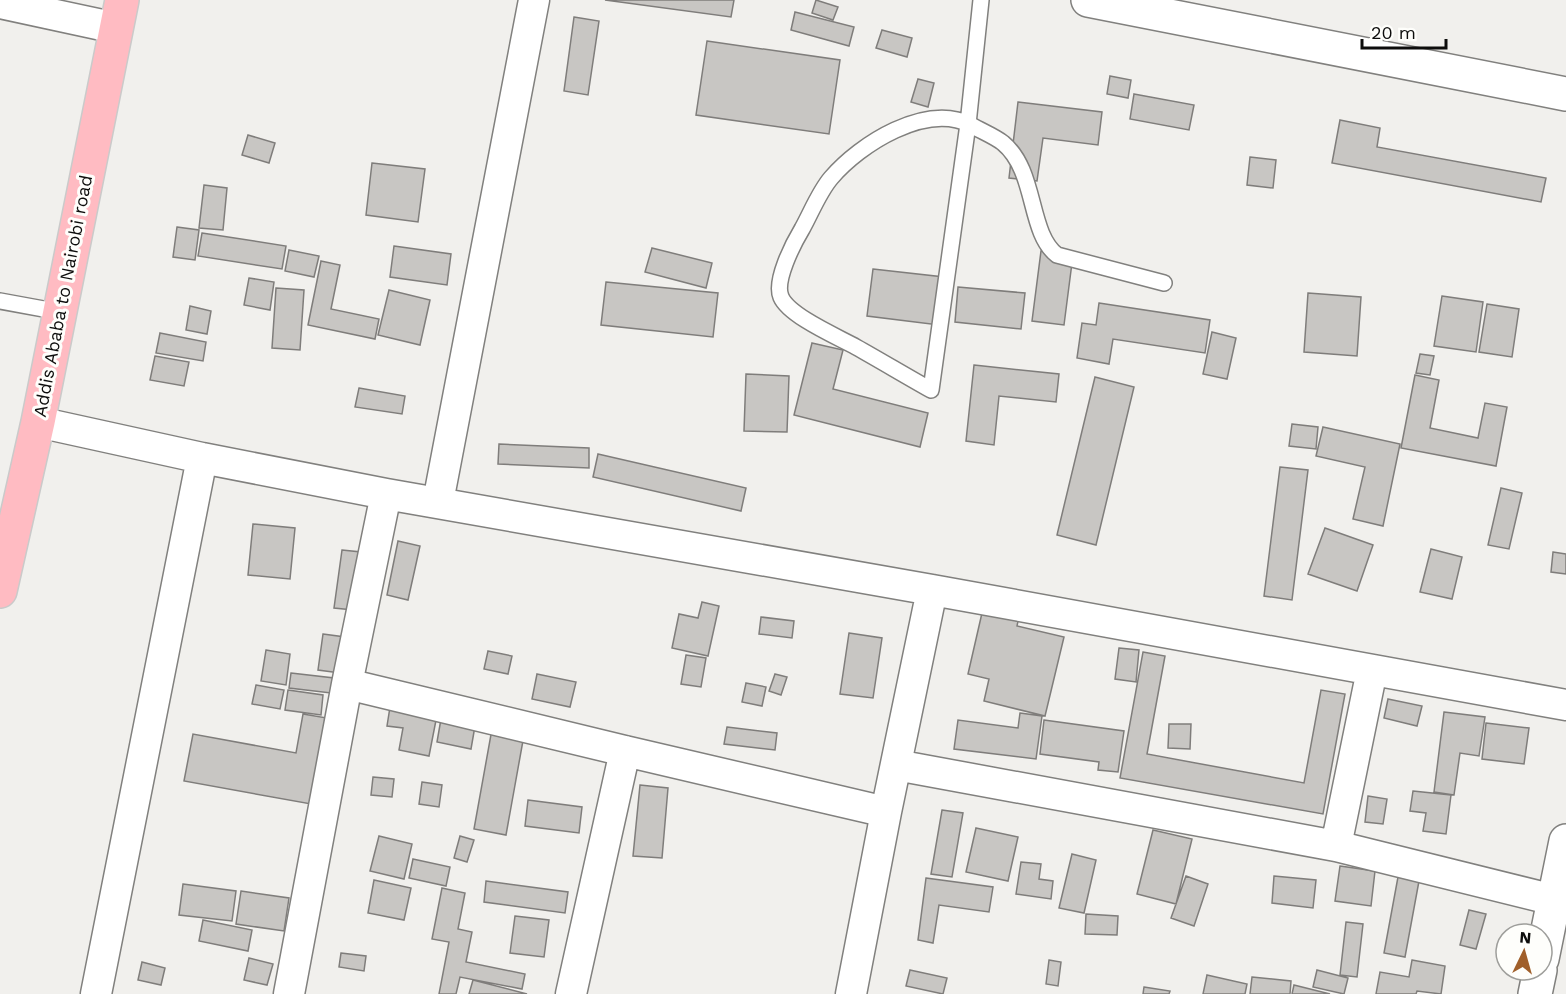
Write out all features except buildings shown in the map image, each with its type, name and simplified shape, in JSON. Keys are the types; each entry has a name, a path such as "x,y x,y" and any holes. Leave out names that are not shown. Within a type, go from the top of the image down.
{"highway":[{"name":"Addis Ababa to Nairobi road","path":"0,591 4,548 38,422 119,14"}],"street":[{"path":"438,502 534,0"},
{"path":"1088,0 1566,94"},
{"path":"0,3 119,14"},
{"path":"38,422 202,458 386,494 1566,705"},
{"path":"96,994 202,458"},
{"path":"289,994 347,684 386,494"},
{"path":"851,994 932,590"},
{"path":"1336,846 1372,670"},
{"path":"347,684 886,812"},
{"path":"571,994 625,751"},
{"path":"896,765 1336,846 1560,901"},
{"path":"1553,922 1560,901 1566,841"}],"lane":[{"path":"981,0 968,124 931,390 818,327 787,306 780,296 780,284 793,244 831,178 867,146 912,122 946,118 968,124 1002,143 1021,167 1042,237 1048,248 1068,259 1164,283"},
{"path":"0,301 60,312"}]}
